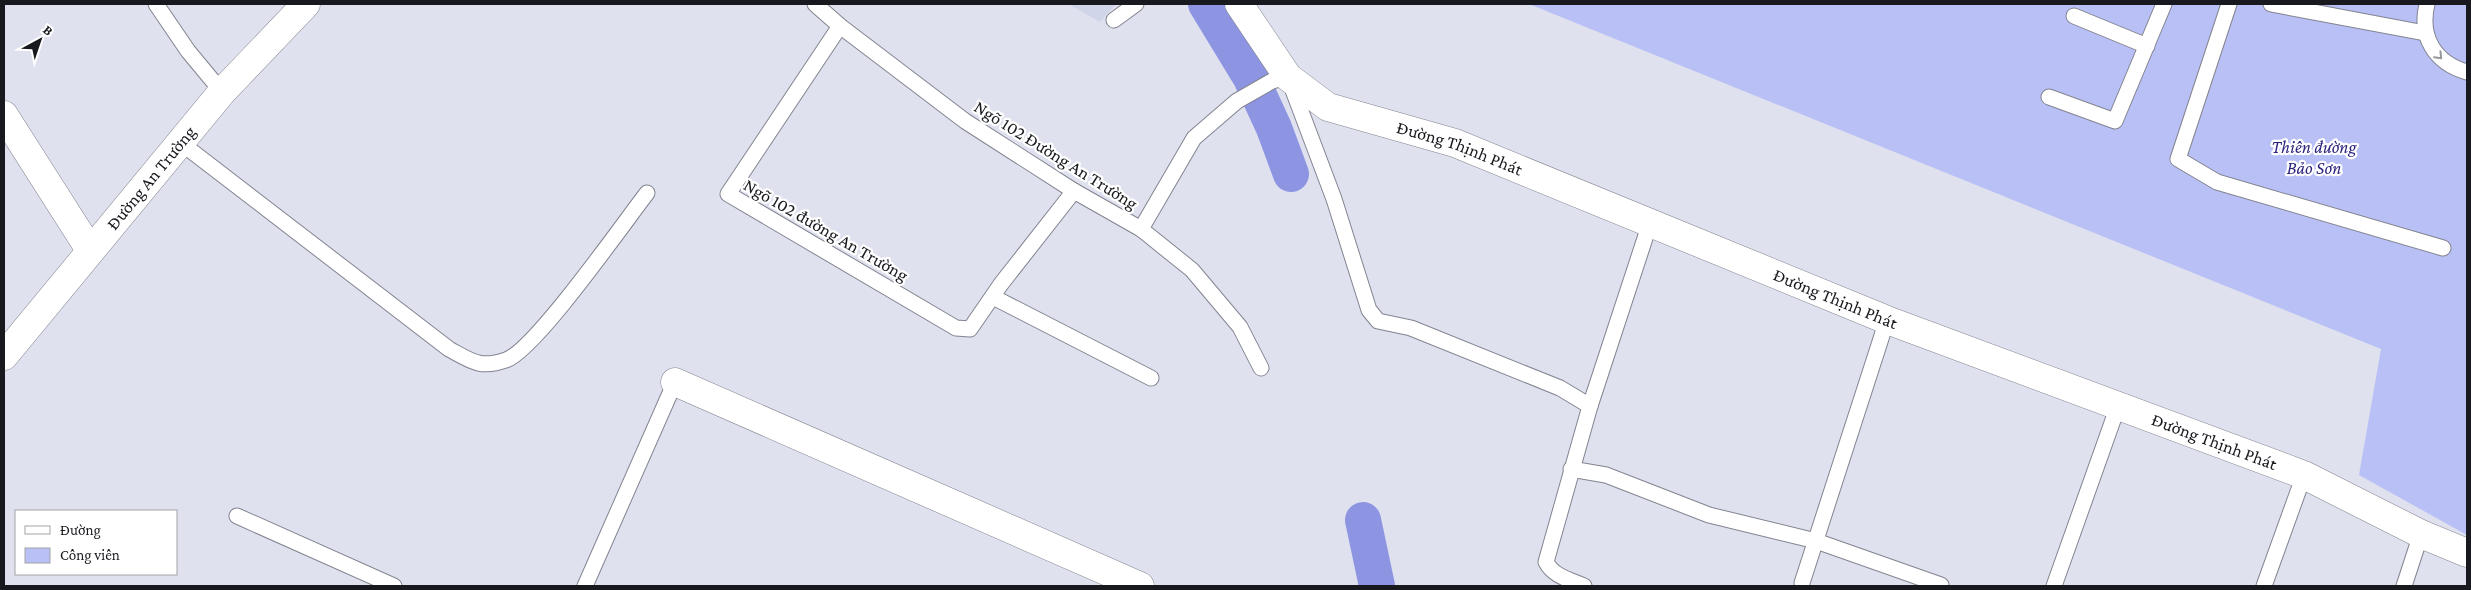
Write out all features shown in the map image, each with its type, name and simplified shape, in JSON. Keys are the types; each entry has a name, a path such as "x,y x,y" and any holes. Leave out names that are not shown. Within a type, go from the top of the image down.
{"street":[{"name":"Đường An Trường","path":"4,356 222,92 306,4"},
{"name":"Đường Thịnh Phát","path":"1239,4 1280,79 1328,107 1455,143 1887,320 2304,476 2421,534 2467,553"},
{"path":"4,116 90,250"},
{"path":"674,382 1140,586"}],"lane":[{"path":"156,4 188,51 222,92"},
{"name":"Ngõ 102 Đường An Trường","path":"815,4 840,26 965,122 1141,229 1194,138 1248,94 1280,79"},
{"path":"1114,20 1136,4"},
{"path":"2050,98 2115,121 2164,4"},
{"path":"2229,4 2178,159 2217,182 2443,248"},
{"path":"2271,4 2425,32"},
{"path":"2426,4 2424,16 2425,32 2431,48 2442,60 2467,72"},
{"path":"2074,16 2147,46"},
{"name":"Ngõ 102 đường An Trường","path":"840,26 728,194 956,328 970,330 992,297 1074,190"},
{"path":"1280,79 1334,199 1370,310 1378,321 1411,328 1560,388 1590,406"},
{"path":"181,142 449,349 476,365 507,360 535,338 647,193"},
{"path":"1584,586 1557,574 1550,569 1546,562 1590,406 1650,223"},
{"name":"Ngõ 102 đường An Trường","path":"1141,229 1192,270 1240,327 1260,368"},
{"path":"992,297 1150,378"},
{"path":"1802,583 1887,320"},
{"path":"585,586 674,382"},
{"path":"2054,586 2118,406"},
{"path":"1571,469 1606,474 1709,515 1816,541 1941,585"},
{"path":"2264,586 2304,476"},
{"path":"236,516 394,586"},
{"path":"2404,586 2421,534"}],"shaded area":[{"path":"1068,4 1116,4 1100,22"}],"green space":[{"name":"Thiên đường Bảo Sơn","path":"1529,4 2467,4 2467,535 2359,475 2381,349"}],"waterway":[{"path":"1206,4 1251,78 1274,128 1291,174"},
{"path":"1363,520 1377,586"}]}
